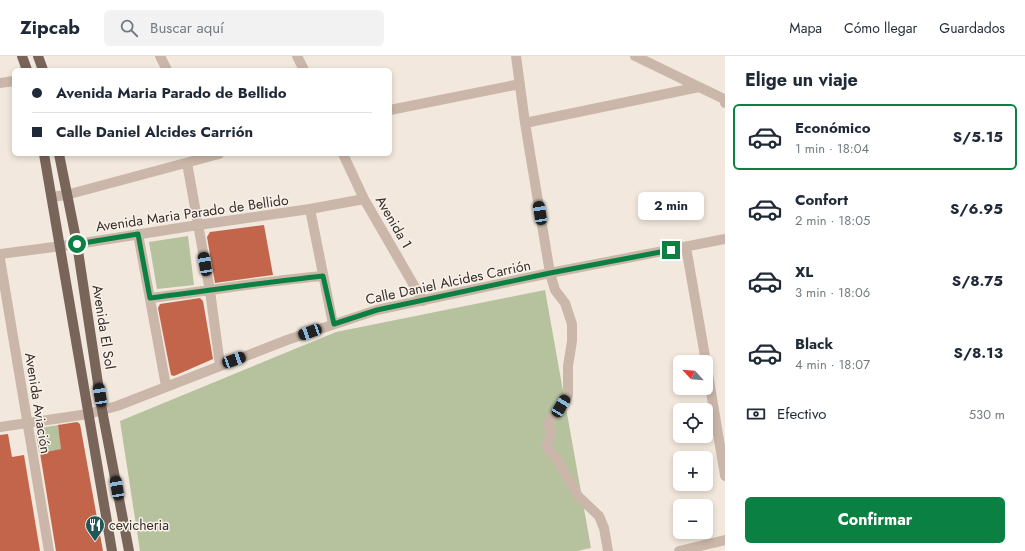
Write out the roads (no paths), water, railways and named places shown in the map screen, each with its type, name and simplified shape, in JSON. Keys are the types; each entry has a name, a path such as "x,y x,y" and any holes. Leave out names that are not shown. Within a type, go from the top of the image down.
{"main road":[{"path":"22,56 26,68"},
{"path":"38,56 42,68"},
{"path":"44,156 112,551"},
{"name":"Avenida El Sol","path":"59,156 77,244 102,410 128,551"}],"street":[{"path":"160,56 166,68"},
{"path":"297,56 303,68"},
{"path":"516,56 525,123 550,273 555,290 565,303 572,324 572,341 568,366 568,395 549,422 551,436 546,446 558,461 578,496 599,516 604,528 608,551"},
{"path":"635,56 699,86 725,101"},
{"path":"0,83 12,81"},
{"path":"392,110 520,84"},
{"path":"525,123 699,86"},
{"path":"52,197 66,195 209,156"},
{"name":"Avenida 1","path":"344,156 364,199 423,301"},
{"path":"187,162 210,291 220,365"},
{"name":"Avenida Maria Parado de Bellido","path":"0,254 310,210 364,199"},
{"path":"310,210 334,324"},
{"path":"138,234 166,386"},
{"name":"Calle Daniel Alcides Carrión","path":"0,427 88,414 117,406 220,365 377,310 550,273 725,239"},
{"path":"686,247 705,355"},
{"name":"Avenida Aviación","path":"0,259 49,551"},
{"path":"150,298 210,291 280,280 323,276"},
{"path":"712,395 725,476"},
{"path":"679,551 711,547 725,540"}],"place":[{"name":"cevicheria","path":"95,542"}]}
